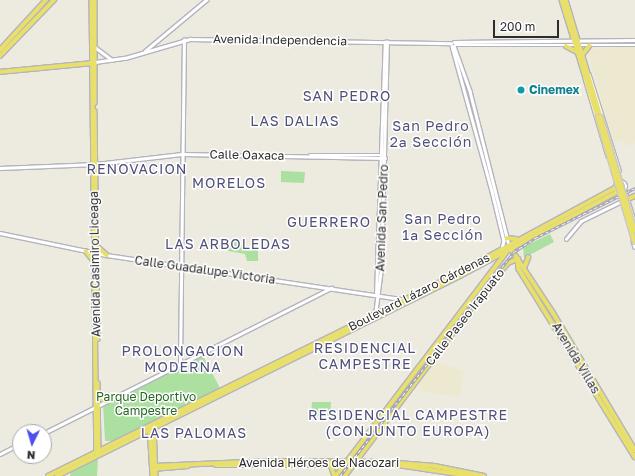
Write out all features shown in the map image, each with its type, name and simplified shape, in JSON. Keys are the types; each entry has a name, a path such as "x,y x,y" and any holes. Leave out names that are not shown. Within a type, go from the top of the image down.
{"main road":[{"path":"0,50 46,0"},
{"path":"0,56 54,0"},
{"name":"Avenida Casimiro Liceaga","path":"94,0 98,453"},
{"path":"562,0 581,54 635,242"},
{"path":"566,0 582,46 581,54"},
{"path":"566,46 581,54"},
{"path":"581,54 589,46"},
{"name":"Avenida Independencia","path":"0,72 94,63"},
{"path":"599,117 635,230"},
{"name":"Avenida Casimiro Liceaga","path":"95,164 96,253"},
{"name":"Boulevard Lázaro Cárdenas","path":"510,247 517,239 553,220 617,191"},
{"name":"Boulevard Lázaro Cárdenas","path":"57,476 98,453 109,445 152,426 374,316 464,275 510,247 617,191"},
{"path":"628,198 635,196"},
{"path":"629,212 635,215"},
{"path":"550,226 553,220"},
{"path":"507,238 517,239"},
{"path":"86,251 96,263 107,255 97,246"},
{"path":"501,250 510,247"},
{"name":"Avenida Villas","path":"510,247 525,267 573,346 635,455"},
{"name":"Calle Paseo Irapuato","path":"336,476 510,247"},
{"name":"Boulevard Lázaro Cárdenas","path":"48,476 145,432 152,426 162,424 501,250"},
{"path":"525,267 528,258"},
{"name":"Avenida Villas","path":"518,259 519,269 635,450"},
{"name":"Calle Paseo Irapuato","path":"346,475 508,263 518,259"},
{"name":"Avenida Casimiro Liceaga","path":"96,263 98,397 96,413 98,453"},
{"path":"508,263 519,269"},
{"path":"469,272 475,264"},
{"path":"462,279 464,275"},
{"path":"568,345 573,346"},
{"path":"98,397 106,401"},
{"path":"90,410 96,413"},
{"path":"156,435 162,424"},
{"path":"152,426 156,435 155,467 153,476"},
{"path":"152,426 151,437 156,476"},
{"path":"145,432 151,437"},
{"path":"99,438 109,445"},
{"path":"367,466 379,462"},
{"name":"Avenida Héroes de Nacozari","path":"155,467 353,464 379,462 430,466 484,476"},
{"name":"Avenida Héroes de Nacozari","path":"155,467 209,464 345,464"},
{"name":"Avenida Héroes de Nacozari","path":"353,464 358,466 418,467 472,476"},
{"path":"331,465 336,476"},
{"path":"346,475 358,466"}],"street":[{"path":"145,52 149,45 206,0"},
{"path":"180,364 179,266 183,154 184,40"},
{"name":"Avenida Independencia","path":"94,63 145,52 184,40 386,42 476,46 635,45"},
{"path":"507,40 507,46"},
{"name":"Avenida Independencia","path":"453,44 475,41 507,40 635,40"},
{"path":"475,41 476,46"},
{"name":"Avenida San Pedro","path":"374,316 377,296 386,42"},
{"path":"453,44 474,103 510,247"},
{"path":"453,44 504,241 501,250"},
{"path":"94,46 112,60"},
{"path":"586,71 608,133 622,180 627,185 625,191 635,223"},
{"path":"586,71 601,135 635,247"},
{"path":"468,104 474,103"},
{"path":"601,135 608,133"},
{"name":"Calle Oaxaca","path":"0,168 95,164 183,154 383,157"},
{"path":"614,175 620,173"},
{"path":"616,182 622,180"},
{"path":"492,191 496,189"},
{"path":"617,191 625,191"},
{"path":"566,239 581,222 628,198"},
{"name":"Calle Guadalupe Victoria","path":"0,233 107,255 410,300"},
{"path":"52,429 331,288"},
{"path":"0,454 12,448"}],"shaded area":[{"path":"635,45 635,143 627,146 623,140 614,143 587,50"},
{"path":"433,362 464,370 460,397 422,392 418,381"}],"green space":[{"path":"281,171 305,172 304,183 281,182"},
{"path":"550,234 554,242 524,258 523,247"},
{"path":"236,242 245,247 258,246 258,261 247,261 245,254 228,251 229,244"},
{"name":"Parque Deportivo Campestre","path":"202,354 220,388 114,441 105,441 103,404 189,364"},
{"path":"312,402 331,402 330,416 311,416"},
{"path":"98,459 97,476 70,476 71,470"}],"railway":[{"path":"340,476 514,252 535,238 635,188"}],"place":[{"name":"Cinemex","path":"521,90"}],"district":[{"name":"SAN PEDRO","path":"347,96"},
{"name":"LAS DALIAS","path":"295,121"},
{"name":"San Pedro 2ª Sección","path":"431,134"},
{"name":"RENOVACION","path":"137,169"},
{"name":"MORELOS","path":"229,183"},
{"name":"GUERRERO","path":"329,222"},
{"name":"San Pedro 1ª Sección","path":"443,228"},
{"name":"LAS ARBOLEDAS","path":"228,244"},
{"name":"RESIDENCIAL CAMPESTRE","path":"365,356"},
{"name":"PROLONGACION MODERNA","path":"183,360"},
{"name":"RESIDENCIAL CAMPESTRE (CONJUNTO EUROPA)","path":"408,424"},
{"name":"LAS PALOMAS","path":"194,433"}]}
